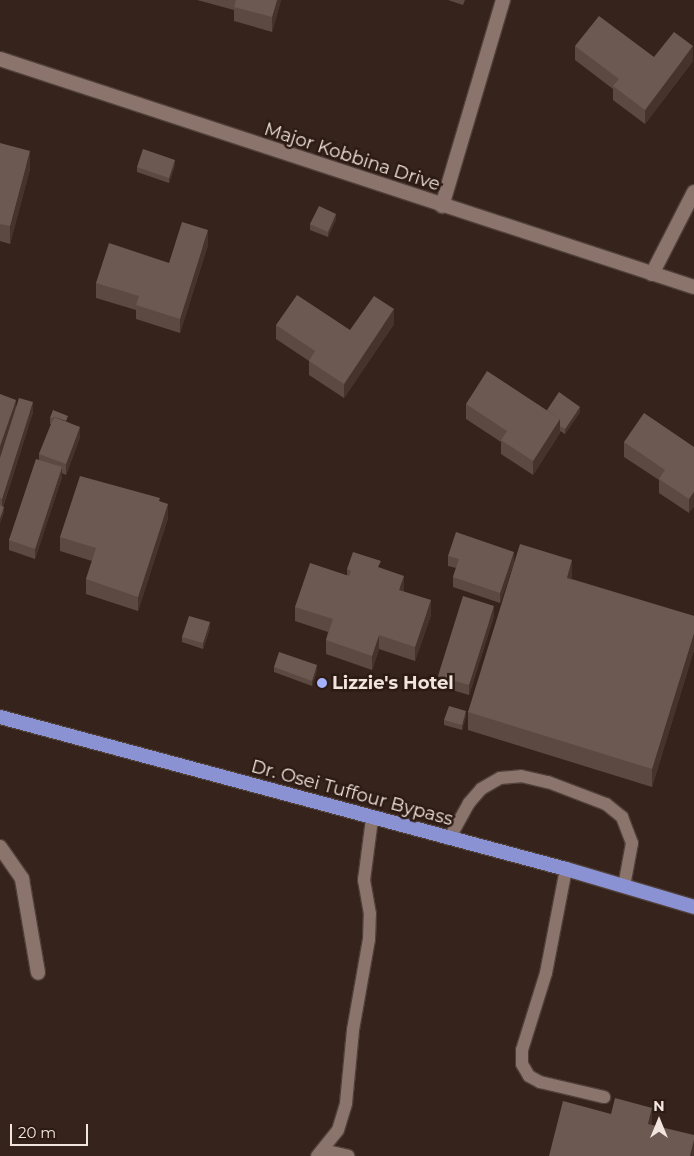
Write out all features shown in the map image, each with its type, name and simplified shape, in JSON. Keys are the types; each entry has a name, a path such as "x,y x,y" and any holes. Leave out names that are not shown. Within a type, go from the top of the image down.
{"highway":[{"name":"Dr. Osei Tuffour Bypass","path":"0,717 372,819 566,869 694,907"}],"street":[{"path":"442,206 503,0"},
{"name":"Major Kobbina Drive","path":"0,59 442,206 694,287"},
{"path":"652,274 694,192"},
{"path":"0,847 22,879 38,973"}],"lane":[{"path":"449,839 469,803 480,789 500,778 521,776 557,785 606,804 622,816 632,844 624,886"},
{"path":"348,1156 320,1153 341,1124 347,1094 353,1030 369,939 370,914 364,880 372,819"},
{"path":"566,869 546,973 522,1050 522,1064 529,1076 540,1082 604,1097"}],"building":[{"path":"236,0 277,0 272,17 234,7"},
{"path":"599,16 654,57 674,32 693,46 645,110 613,86 619,79 575,46"},
{"path":"0,143 30,151 10,226 0,224"},
{"path":"143,149 175,160 169,178 137,167"},
{"path":"319,206 336,214 328,232 310,224"},
{"path":"182,222 208,230 180,319 136,305 139,296 96,283 109,243 169,263"},
{"path":"297,295 350,330 374,296 394,309 344,384 309,361 315,351 276,325"},
{"path":"487,371 560,419 533,461 501,440 507,431 466,404"},
{"path":"559,392 580,407 565,429 560,426 560,419 547,410"},
{"path":"0,394 16,400 0,446"},
{"path":"19,398 33,402 2,499 0,498 0,458"},
{"path":"53,410 68,416 66,421 54,417 50,418"},
{"path":"644,413 694,447 694,492 689,499 659,479 665,470 624,442"},
{"path":"54,417 80,427 66,464 39,454"},
{"path":"36,459 62,467 35,549 9,540"},
{"path":"80,476 160,498 159,501 168,504 138,597 86,579 96,548 60,537"},
{"path":"0,505 4,507 0,518"},
{"path":"456,532 514,552 500,593 453,577 459,559 448,556"},
{"path":"520,544 572,560 567,578 694,616 694,633 652,769 468,712"},
{"path":"353,552 381,561 378,567 404,576 399,590 431,600 415,647 379,635 372,656 326,640 333,619 295,607 310,563 349,576 351,571 347,569"},
{"path":"463,596 494,606 469,685 438,676"},
{"path":"189,616 210,622 203,643 182,637"},
{"path":"279,652 317,665 312,681 274,667"},
{"path":"449,706 466,711 462,725 444,720"},
{"path":"615,1098 652,1108 648,1124 694,1135 690,1156 549,1156 563,1101 611,1114"}],"place":[{"name":"Lizzie's Hotel","path":"322,683"}]}
